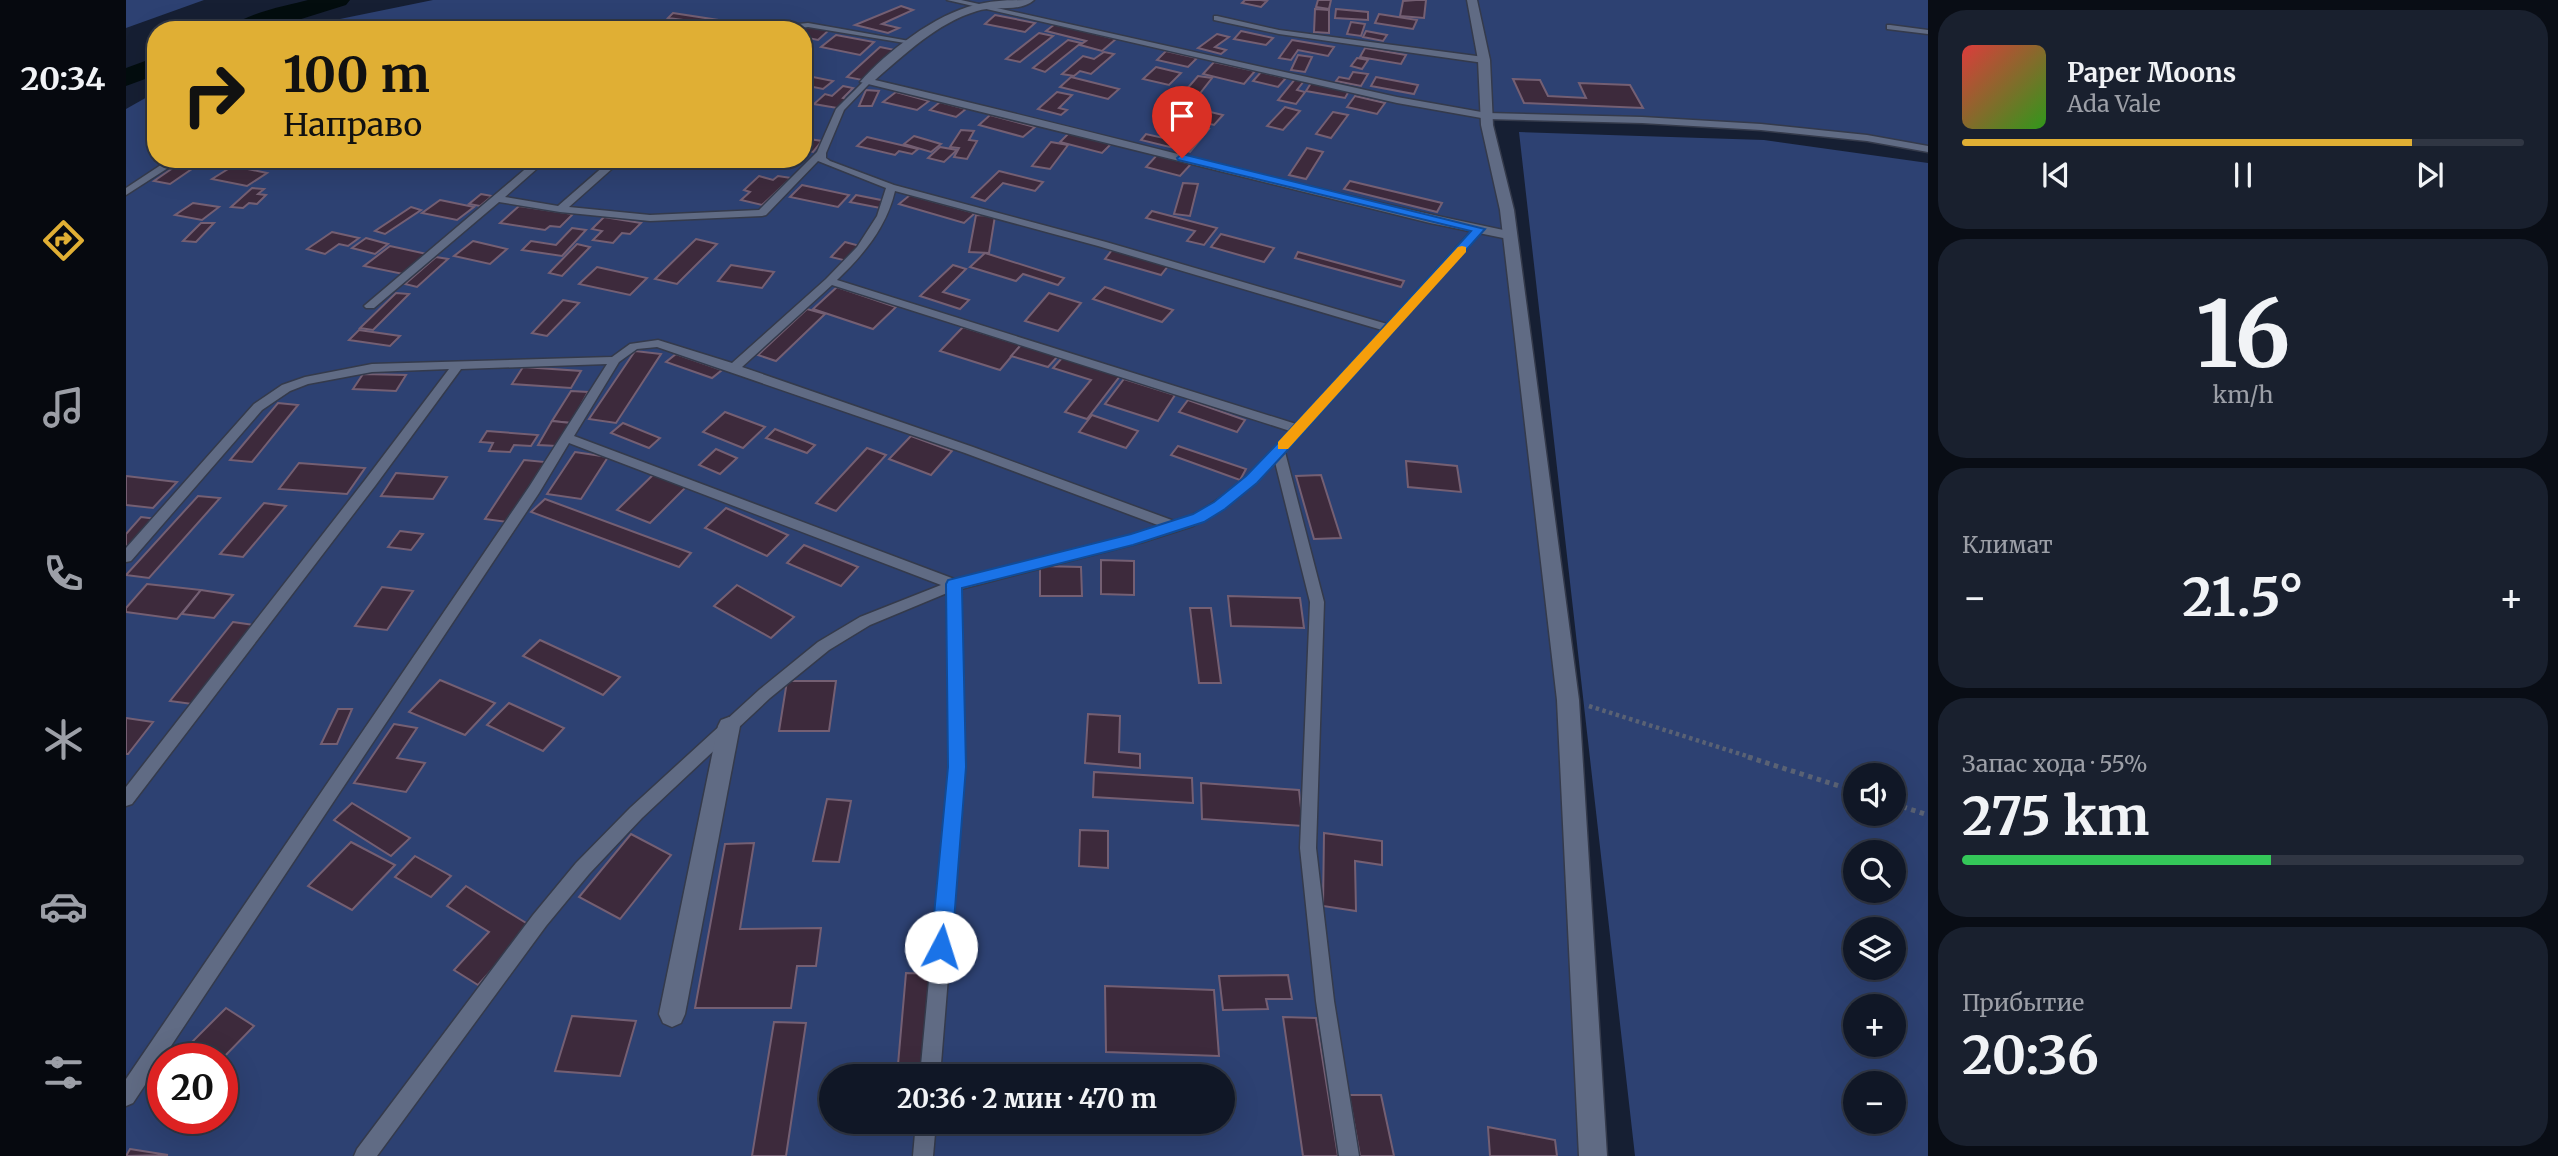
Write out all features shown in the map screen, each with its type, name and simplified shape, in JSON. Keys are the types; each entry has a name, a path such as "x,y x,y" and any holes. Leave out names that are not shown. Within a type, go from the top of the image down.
{"street":[{"path":"866,82 911,42 965,12 980,6 1016,4 1029,0"},
{"path":"1472,0 1484,60 1489,136 1507,210 1568,700 1593,1156"},
{"path":"866,82 1508,235"},
{"path":"672,1014 729,726"}],"lane":[{"path":"951,0 1397,100 1487,116 1643,120 1761,127 1867,138 1928,149"},
{"path":"1217,18 1279,32 1484,60"},
{"path":"812,27 911,42"},
{"path":"1890,27 1928,32"},
{"path":"812,162 821,153 840,110 866,82"},
{"path":"821,153 821,159 827,163 891,187 1102,244 1390,329"},
{"path":"126,192 163,168"},
{"path":"370,306 532,168"},
{"path":"560,209 608,168"},
{"path":"495,198 560,209 650,218 762,213 806,168"},
{"path":"734,368 870,242 887,207 891,187"},
{"path":"365,1156 505,964 568,886 617,833 768,691 832,642 864,622 954,584 1175,526 1198,518 1220,505 1251,480 1279,451 1479,229"},
{"path":"830,281 1297,429"},
{"path":"126,1096 568,438 615,360 634,346 658,344 734,368 970,450 1175,526"},
{"path":"126,557 258,407 272,396 305,381 372,368 615,360"},
{"path":"126,799 457,366"},
{"path":"568,438 954,584"},
{"path":"1279,451 1317,602 1308,848 1325,1001 1349,1156"},
{"path":"931,1064 957,767 954,584"},
{"path":"923,1156 925,1134"}],"path":[{"path":"1568,700 1843,788"},
{"path":"1906,808 1928,815"}],"shaded area":[{"path":"126,0 204,0 126,28"},
{"path":"433,0 1928,0 1928,150 1764,130 1489,119 1558,651 1600,1156 126,1156 126,109 147,97 147,168 812,168 812,21 330,21"},
{"path":"1519,132 1764,140 1928,163 1928,1156 1635,1156"}],"building":[{"path":"1245,0 1267,1 1261,7 1242,3"},
{"path":"1318,0 1331,0 1329,9 1316,7"},
{"path":"1426,0 1424,18 1400,16 1403,1"},
{"path":"901,6 913,10 882,24 899,28 888,33 855,25"},
{"path":"1315,9 1329,10 1329,33 1314,32"},
{"path":"1336,9 1368,12 1368,20 1335,18"},
{"path":"673,13 718,20 682,21 668,18"},
{"path":"1379,14 1417,20 1413,29 1375,23"},
{"path":"995,15 1035,23 1025,32 985,24"},
{"path":"1351,22 1365,24 1361,36 1347,34"},
{"path":"1055,24 1116,39 1102,51 1080,45 1086,41 1046,31"},
{"path":"812,28 829,30 818,40 812,39"},
{"path":"1241,31 1273,38 1266,45 1234,39"},
{"path":"1366,31 1387,35 1383,41 1363,37"},
{"path":"1039,33 1053,36 1020,62 1006,59"},
{"path":"1217,34 1229,37 1215,47 1226,50 1221,54 1198,48"},
{"path":"836,35 874,42 860,55 821,47"},
{"path":"1068,40 1081,43 1045,72 1033,68"},
{"path":"1292,40 1334,47 1328,56 1298,50 1291,60 1279,58"},
{"path":"880,47 895,50 862,80 847,77"},
{"path":"1365,48 1406,55 1401,64 1360,57"},
{"path":"1166,51 1197,58 1188,67 1157,60"},
{"path":"1104,52 1114,54 1091,74 1080,71 1074,76 1062,74 1083,56 1094,59"},
{"path":"1298,55 1312,57 1305,72 1291,70"},
{"path":"1357,58 1368,60 1362,69 1351,66"},
{"path":"1214,62 1255,71 1244,84 1203,74"},
{"path":"1156,67 1181,73 1169,85 1143,79"},
{"path":"1261,72 1286,78 1278,87 1253,81"},
{"path":"1353,72 1368,74 1361,86 1336,81 1339,77 1349,79"},
{"path":"1198,76 1212,78 1194,101 1179,98"},
{"path":"812,77 833,81 823,89 812,87"},
{"path":"1071,77 1119,89 1108,99 1060,87"},
{"path":"1376,77 1418,85 1414,94 1371,86"},
{"path":"1295,79 1304,81 1297,90 1305,92 1296,104 1278,100"},
{"path":"1513,79 1540,80 1548,96 1586,98 1579,83 1630,85 1643,108 1524,103"},
{"path":"1311,83 1349,91 1345,98 1306,91"},
{"path":"843,86 853,88 843,98 847,99 837,108 814,104 825,94 832,96"},
{"path":"866,90 879,91 872,106 859,106"},
{"path":"896,92 929,101 917,110 883,102"},
{"path":"1057,92 1072,95 1059,108 1067,110 1061,115 1038,109"},
{"path":"1355,96 1385,103 1377,114 1347,107"},
{"path":"940,102 966,109 956,117 930,110"},
{"path":"1174,103 1223,115 1214,125 1165,113"},
{"path":"1285,107 1300,111 1283,130 1267,126"},
{"path":"1333,112 1348,115 1331,138 1316,134"},
{"path":"990,115 1035,127 1023,137 979,125"},
{"path":"1195,126 1209,129 1190,152 1141,140 1146,134 1181,142"},
{"path":"961,130 974,131 969,140 977,141 967,159 954,157 959,148 950,147"},
{"path":"1070,132 1112,143 1102,153 1060,142"},
{"path":"914,136 941,144 931,152 904,144"},
{"path":"867,137 918,149 912,154 899,151 895,155 857,146"},
{"path":"812,139 822,141 813,152"},
{"path":"1051,142 1068,145 1050,169 1032,166"},
{"path":"940,147 957,150 944,162 928,158"},
{"path":"1307,148 1323,152 1306,179 1289,175"},
{"path":"1157,155 1191,164 1180,176 1146,167"},
{"path":"173,168 193,168 170,184 154,181"},
{"path":"230,168 267,173 247,186 212,179"},
{"path":"999,171 1043,182 1035,191 1003,183 985,201 972,197"},
{"path":"759,176 773,180 778,176 791,178 762,205 741,200 750,192 744,190"},
{"path":"1350,181 1442,203 1437,212 1344,189"},
{"path":"1183,183 1198,184 1190,216 1174,214"},
{"path":"802,185 849,195 838,207 790,197"},
{"path":"252,188 264,189 258,194 266,195 257,204 249,203 243,208 231,207"},
{"path":"481,194 492,196 480,206 469,204"},
{"path":"856,195 886,201 880,208 850,202"},
{"path":"910,195 975,213 964,223 899,204"},
{"path":"440,200 474,207 457,220 422,213"},
{"path":"193,203 219,207 202,220 175,215"},
{"path":"519,206 573,214 560,227 550,226 545,230 500,223"},
{"path":"411,207 421,210 385,234 375,231"},
{"path":"1152,211 1217,228 1204,245 1187,241 1195,231 1146,218"},
{"path":"976,215 995,216 989,253 969,252"},
{"path":"604,217 641,223 630,234 622,233 613,243 593,240 602,231 592,229"},
{"path":"201,223 214,223 196,242 183,241"},
{"path":"572,228 586,230 562,256 522,250 531,241 556,245"},
{"path":"332,232 359,238 348,246 339,244 325,254 307,249"},
{"path":"1221,234 1274,248 1264,262 1211,247"},
{"path":"366,238 388,244 375,254 352,248"},
{"path":"696,239 717,244 677,284 655,279"},
{"path":"473,241 507,249 490,264 454,256"},
{"path":"845,242 860,246 847,261 831,257"},
{"path":"577,244 590,247 562,276 549,273"},
{"path":"390,246 427,254 403,274 364,266"},
{"path":"1112,250 1168,266 1161,275 1105,259"},
{"path":"1298,252 1404,281 1401,287 1295,258"},
{"path":"985,253 1064,278 1058,285 1023,274 1016,281 970,267"},
{"path":"436,257 448,259 417,287 405,284"},
{"path":"731,265 774,272 762,288 718,281"},
{"path":"953,265 966,269 943,292 969,300 960,309 920,296"},
{"path":"597,267 647,278 630,295 579,284"},
{"path":"837,287 896,307 873,329 813,309"},
{"path":"1105,287 1173,310 1162,322 1093,299"},
{"path":"396,293 409,294 373,330 360,328"},
{"path":"1049,293 1081,303 1058,331 1025,321"},
{"path":"563,300 579,303 547,336 532,333"},
{"path":"807,309 825,314 776,361 758,355"},
{"path":"963,327 1021,345 1000,370 940,351"},
{"path":"359,330 400,336 390,346 349,340"},
{"path":"1021,345 1058,356 1048,367 1011,356"},
{"path":"635,351 661,354 616,423 589,419"},
{"path":"676,354 722,370 712,378 666,362"},
{"path":"1062,358 1120,376 1087,419 1065,412 1091,380 1053,368"},
{"path":"523,367 581,371 571,388 512,384"},
{"path":"363,374 406,375 396,391 353,389"},
{"path":"1124,379 1175,395 1158,421 1105,404"},
{"path":"571,391 588,392 571,423 552,421"},
{"path":"1188,400 1245,420 1237,432 1179,412"},
{"path":"278,403 298,405 252,462 230,460"},
{"path":"725,412 765,427 743,448 703,432"},
{"path":"1092,415 1138,431 1126,448 1079,432"},
{"path":"552,421 571,423 557,446 538,445"},
{"path":"623,423 660,438 649,448 611,433"},
{"path":"775,429 815,445 807,453 766,438"},
{"path":"487,431 538,435 531,446 514,445 510,452 489,451 493,443 480,442"},
{"path":"911,436 952,451 931,475 889,459"},
{"path":"1178,446 1246,469 1240,480 1171,455"},
{"path":"867,448 886,455 836,511 816,503"},
{"path":"716,449 737,458 720,474 699,465"},
{"path":"575,452 608,457 581,499 547,494"},
{"path":"524,460 545,462 507,522 485,519"},
{"path":"1406,461 1457,466 1461,492 1408,487"},
{"path":"299,463 365,468 347,494 279,489"},
{"path":"396,473 447,477 433,499 381,496"},
{"path":"655,473 688,485 650,523 617,510"},
{"path":"1321,475 1341,538 1314,539 1296,476"},
{"path":"126,476 177,482 153,508 126,505"},
{"path":"198,496 220,498 149,578 126,575"},
{"path":"545,499 691,553 679,567 531,512"},
{"path":"264,503 286,506 243,557 220,554"},
{"path":"726,508 788,535 767,556 705,528"},
{"path":"141,517 157,519 126,554 126,534"},
{"path":"400,531 423,534 411,550 388,547"},
{"path":"804,545 858,567 841,586 787,563"},
{"path":"1101,560 1134,561 1134,595 1101,594"},
{"path":"1040,566 1081,567 1082,596 1040,596"},
{"path":"147,584 201,590 177,619 126,612 126,608"},
{"path":"737,585 794,617 771,638 714,606"},
{"path":"382,587 413,591 387,630 355,626"},
{"path":"201,590 233,595 214,618 182,614"},
{"path":"1228,596 1300,598 1304,628 1231,626"},
{"path":"1190,608 1211,608 1221,683 1199,683"},
{"path":"233,622 254,625 192,704 170,701"},
{"path":"540,640 620,677 603,695 523,656"},
{"path":"440,680 495,703 465,735 409,712"},
{"path":"787,681 836,681 829,731 779,731"},
{"path":"509,703 564,728 543,751 487,725"},
{"path":"338,709 352,709 337,744 321,744"},
{"path":"1088,714 1120,716 1119,752 1140,754 1140,768 1085,763"},
{"path":"126,718 153,722 128,754 126,754"},
{"path":"394,724 417,728 397,758 425,763 406,792 354,783"},
{"path":"1094,772 1192,778 1193,803 1093,797"},
{"path":"1201,783 1299,790 1303,826 1202,819"},
{"path":"827,799 851,801 839,862 813,861"},
{"path":"352,803 410,838 391,856 334,820"},
{"path":"1080,830 1108,831 1108,868 1079,866"},
{"path":"1324,833 1382,841 1382,865 1355,861 1356,911 1323,906"},
{"path":"631,834 671,855 620,919 579,897"},
{"path":"351,842 395,865 352,910 308,886"},
{"path":"754,843 740,929 821,928 816,966 797,966 791,1008 695,1008 725,844"},
{"path":"415,856 451,876 431,897 395,877"},
{"path":"466,886 531,926 478,985 454,970 489,932 447,906"},
{"path":"906,973 932,974 926,1064 898,1064"},
{"path":"1288,975 1292,999 1266,999 1268,1009 1223,1010 1219,976"},
{"path":"1105,986 1214,990 1219,1056 1106,1052"},
{"path":"226,1008 254,1026 238,1043 191,1043"},
{"path":"572,1016 636,1021 620,1076 555,1071"},
{"path":"1283,1017 1316,1018 1338,1156 1303,1156"},
{"path":"774,1022 806,1023 786,1156 752,1156"},
{"path":"1349,1095 1381,1095 1394,1156 1360,1156"},
{"path":"1488,1127 1555,1140 1557,1156 1490,1156"},
{"path":"130,1149 168,1155 126,1156"}],"waterway":[{"path":"264,21 337,0"},
{"path":"126,78 147,69"}],"slow traffic":[{"path":"1283,445 1462,249"}],"route":[{"path":"941,947 957,767 954,584 1133,539 1198,518 1220,505 1251,480 1279,451 1479,229 1182,158"}]}
